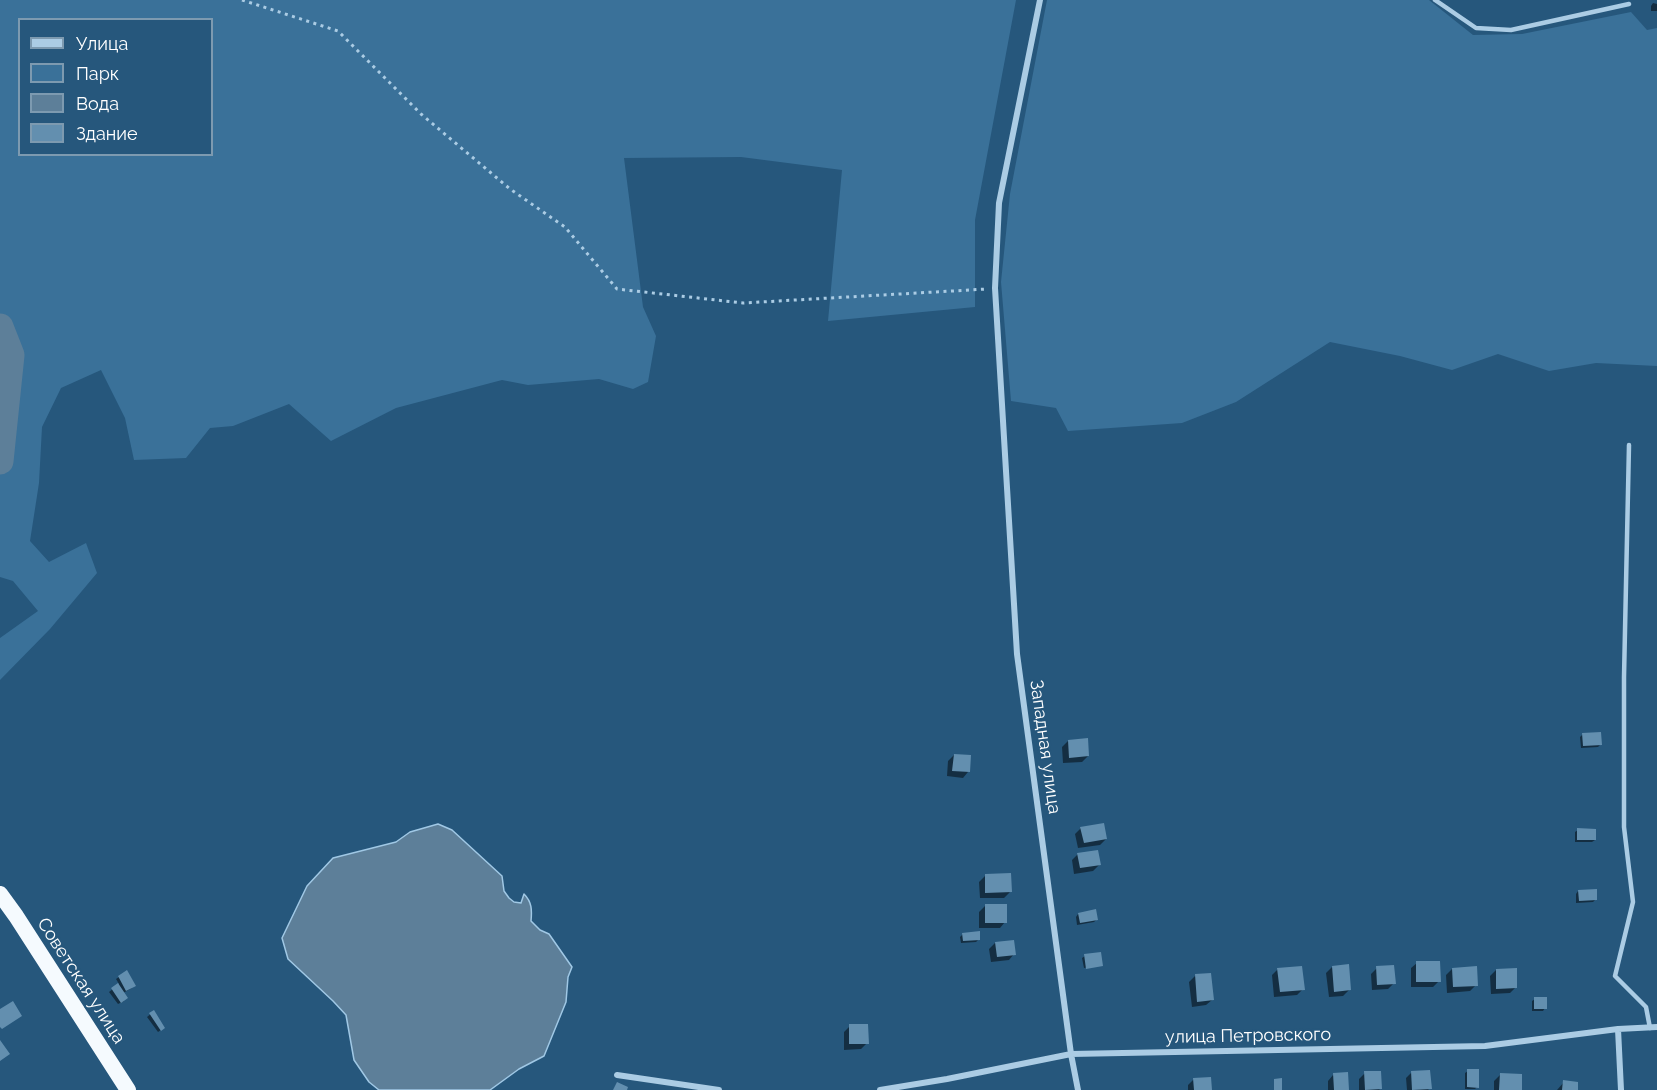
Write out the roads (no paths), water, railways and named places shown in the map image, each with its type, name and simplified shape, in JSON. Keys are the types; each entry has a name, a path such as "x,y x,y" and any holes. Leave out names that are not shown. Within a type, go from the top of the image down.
{"highway":[{"name":"Советская улица","path":"0,894 128,1090"}],"street":[{"name":"Западная улица","path":"1040,0 999,203 995,288 1017,654 1071,1054 1078,1090"},
{"name":"улица Петровского","path":"880,1090 947,1080 1071,1054 1485,1046 1618,1029 1654,1027"},
{"path":"1618,1029 1621,1090"},
{"path":"617,1075 719,1090"}],"lane":[{"path":"1435,0 1476,28 1511,30 1629,4"},
{"path":"1629,446 1624,677 1624,827 1633,902 1615,976 1646,1007 1654,1027"}],"water":[{"path":"438,824 452,830 502,876 504,891 509,898 521,903 524,894 527,897 531,906 531,921 540,930 549,934 572,967 568,977 566,1002 544,1056 519,1069 490,1090 379,1090 369,1082 354,1060 346,1015 288,959 282,938 307,886 333,858 396,842 410,832"}],"waterway":[{"path":"0,327 11,355 0,461"}]}
